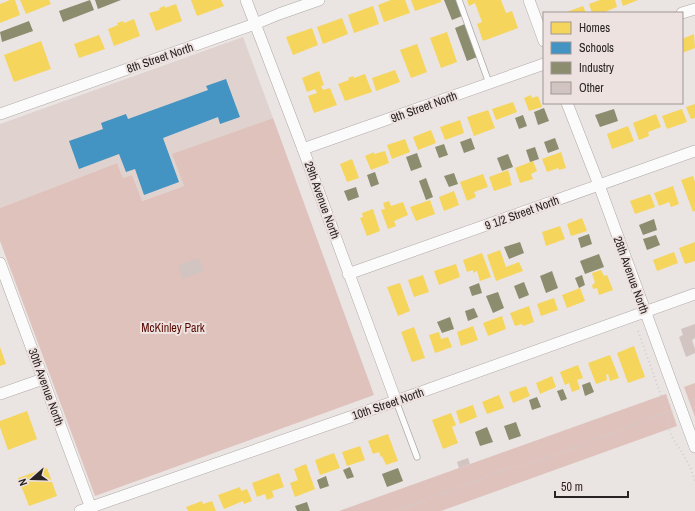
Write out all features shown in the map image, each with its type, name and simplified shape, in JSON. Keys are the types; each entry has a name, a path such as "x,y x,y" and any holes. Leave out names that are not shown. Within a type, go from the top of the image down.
{"street":[{"name":"29th Avenue North","path":"246,0 396,401"},
{"name":"8th Street North","path":"0,114 319,0"},
{"path":"529,0 543,38"},
{"path":"683,13 695,9"},
{"name":"9th Street North","path":"303,149 543,64"},
{"name":"28th Avenue North","path":"567,104 599,185 695,448"},
{"name":"9 1/2 Street North","path":"348,274 695,151"},
{"name":"30th Avenue North","path":"0,263 43,379 88,510"},
{"name":"10th Street North","path":"88,510 695,294"},
{"path":"0,394 43,379"}],"lane":[{"path":"458,0 489,83"},
{"path":"396,401 417,456"}],"path":[{"path":"638,331 667,412 669,429 683,454 695,481"},
{"path":"393,511 440,495 507,469 542,460 667,412 682,413"}],"shaded area":[{"path":"243,37 273,118 173,154 184,186 141,201 132,176 123,178 117,163 0,208 0,124"}],"green space":[{"name":"McKinley Park","path":"273,118 374,395 95,496 0,241 0,208 117,163 123,178 132,175 142,201 184,186 172,154"},
{"path":"695,383 695,417 684,387"},
{"path":"666,394 677,426 441,511 339,511"}],"building: Homes":[{"path":"10,0 15,0 20,15 0,23 0,4"},
{"path":"20,0 49,0 51,4 26,14"},
{"path":"191,0 221,0 224,6 197,16"},
{"path":"391,0 405,0 410,13 384,22 378,5"},
{"path":"411,0 441,0 441,2 415,11"},
{"path":"467,0 501,0 506,13 512,11 518,28 483,41 477,24 482,22 475,3 469,6"},
{"path":"600,0 615,0 617,7 604,12 592,12 589,4"},
{"path":"621,0 638,0 623,6"},
{"path":"176,4 182,21 156,31 149,13 160,10 159,8 165,6 165,8"},
{"path":"373,6 379,24 354,33 348,15"},
{"path":"583,6 586,12 567,12"},
{"path":"342,18 348,34 323,44 317,27"},
{"path":"134,19 140,36 114,46 108,29 118,25 117,23 123,21 124,23"},
{"path":"312,28 318,45 293,55 286,37"},
{"path":"447,32 457,62 441,68 430,38"},
{"path":"694,34 695,48 683,53 683,39"},
{"path":"99,35 105,49 79,58 74,44"},
{"path":"41,41 51,69 14,82 4,55"},
{"path":"417,44 427,72 411,78 400,50"},
{"path":"395,70 400,82 376,91 372,78"},
{"path":"319,71 324,85 321,86 323,90 330,88 337,105 314,113 308,96 317,93 315,89 307,92 302,78"},
{"path":"365,74 372,92 345,101 338,84 349,80 348,78 353,76 354,78"},
{"path":"531,95 532,98 538,96 542,107 529,111 524,98"},
{"path":"513,102 517,112 496,120 492,109"},
{"path":"695,104 695,118 691,119 686,107"},
{"path":"682,109 687,122 667,129 662,116"},
{"path":"488,110 495,128 474,136 467,117"},
{"path":"656,114 661,127 648,132 649,136 639,140 633,123"},
{"path":"460,120 464,133 445,140 440,127"},
{"path":"628,126 634,141 612,149 607,134"},
{"path":"431,130 436,143 418,150 413,137"},
{"path":"405,139 410,152 392,159 387,145"},
{"path":"385,151 389,163 371,170 365,156 374,152 374,154"},
{"path":"561,152 566,168 559,170 558,168 547,172 542,159"},
{"path":"352,159 359,178 347,182 340,164"},
{"path":"533,161 537,171 531,174 533,179 520,183 515,168"},
{"path":"508,170 512,185 494,191 489,177"},
{"path":"483,174 488,187 474,192 476,197 467,201 460,182"},
{"path":"693,176 695,182 695,211 693,212 681,180"},
{"path":"673,186 679,204 671,207 669,202 659,206 654,193"},
{"path":"454,191 459,205 444,211 439,197"},
{"path":"650,194 655,207 635,214 630,201"},
{"path":"430,200 435,214 416,221 410,207"},
{"path":"389,201 391,206 403,202 408,215 394,221 396,226 388,229 381,210 385,209 383,203"},
{"path":"373,209 380,231 367,236 360,218 363,217 362,213"},
{"path":"582,218 587,231 571,236 567,224"},
{"path":"560,226 565,239 546,246 542,232"},
{"path":"695,242 695,261 685,264 679,248"},
{"path":"500,250 506,267 519,262 523,271 496,281 487,255"},
{"path":"674,252 678,263 657,271 653,260"},
{"path":"482,253 491,277 480,281 477,271 473,273 473,270 467,272 463,260"},
{"path":"456,264 460,277 439,285 434,271"},
{"path":"601,270 604,276 607,275 613,290 599,295 597,288 593,289 592,285 595,283 592,273"},
{"path":"423,275 429,292 414,297 408,280"},
{"path":"400,283 410,311 398,316 387,287"},
{"path":"580,288 585,301 567,308 562,295"},
{"path":"554,298 558,310 541,316 537,304"},
{"path":"529,306 534,322 523,326 522,324 515,326 510,313"},
{"path":"502,316 506,329 488,336 483,323"},
{"path":"473,326 478,340 461,346 457,332"},
{"path":"414,327 425,358 412,362 401,332"},
{"path":"439,332 441,339 448,337 452,347 435,353 429,335"},
{"path":"634,346 645,377 628,383 617,353"},
{"path":"0,347 6,364 0,366"},
{"path":"610,355 619,378 610,381 608,374 606,375 607,380 596,384 588,363"},
{"path":"578,365 583,378 577,380 580,389 572,392 569,383 565,385 560,372"},
{"path":"552,376 556,387 540,394 536,383"},
{"path":"526,386 530,396 513,403 509,392"},
{"path":"499,395 504,408 487,414 482,402"},
{"path":"473,405 477,417 460,424 456,411"},
{"path":"27,411 37,439 8,450 0,427 0,421"},
{"path":"451,413 456,425 452,427 458,443 443,449 432,420"},
{"path":"388,434 398,461 386,465 379,452 373,454 368,441"},
{"path":"360,446 365,460 347,466 342,452"},
{"path":"334,453 340,468 320,475 315,460"},
{"path":"306,464 315,489 295,497 290,483 298,480 294,469"},
{"path":"47,468 57,496 29,506 18,478"},
{"path":"279,473 284,487 272,491 274,497 267,500 265,494 257,497 252,483"},
{"path":"240,487 241,491 247,489 252,501 244,504 243,501 224,509 218,495"},
{"path":"202,501 203,504 212,501 216,511 188,511 186,507"}],"building: Schools":[{"path":"226,79 240,117 220,124 218,117 163,138 179,182 144,195 135,169 126,172 119,154 79,169 69,141 103,129 101,123 126,114 128,119 208,90 206,86"}],"building: Industry":[{"path":"90,0 94,10 63,22 59,11"},
{"path":"95,0 121,0 98,9"},
{"path":"444,0 456,0 462,16 452,20"},
{"path":"29,21 33,31 2,42 0,32"},
{"path":"465,24 477,57 467,61 455,28"},
{"path":"544,108 549,121 538,125 534,112"},
{"path":"614,109 618,121 600,127 595,115"},
{"path":"523,115 527,126 519,129 515,118"},
{"path":"471,138 475,149 464,153 460,142"},
{"path":"555,138 559,149 548,153 544,142"},
{"path":"444,144 448,155 439,158 435,147"},
{"path":"535,147 539,159 530,162 526,150"},
{"path":"417,153 422,167 411,171 406,157"},
{"path":"508,154 513,167 502,171 497,158"},
{"path":"375,172 379,184 371,187 367,175"},
{"path":"454,173 458,184 449,187 444,176"},
{"path":"426,178 433,197 426,200 419,181"},
{"path":"356,187 359,197 348,201 344,191"},
{"path":"654,219 657,230 643,235 639,225"},
{"path":"589,234 592,244 581,248 578,238"},
{"path":"656,235 660,245 647,250 643,239"},
{"path":"520,242 524,253 509,259 504,247"},
{"path":"599,254 604,267 585,274 580,261"},
{"path":"552,271 558,288 546,293 540,276"},
{"path":"582,275 585,285 579,288 575,278"},
{"path":"524,282 529,295 519,299 514,286"},
{"path":"479,283 482,293 472,296 469,287"},
{"path":"498,292 504,308 493,313 486,296"},
{"path":"474,308 478,317 468,321 465,311"},
{"path":"450,317 454,329 442,333 437,322"},
{"path":"590,382 594,392 585,396 582,385"},
{"path":"563,389 567,399 561,401 557,391"},
{"path":"537,397 541,407 532,410 529,400"},
{"path":"516,422 521,436 509,440 504,426"},
{"path":"487,427 493,442 480,446 475,432"},
{"path":"350,467 354,477 347,479 343,470"},
{"path":"398,468 403,481 387,487 382,474"},
{"path":"326,476 329,486 320,489 317,480"},
{"path":"307,502 310,511 297,511 295,506"}],"building: Other":[{"path":"199,258 204,271 183,279 178,265"},
{"path":"695,324 695,338 692,340 695,353 686,357 679,337 683,335 681,329"},
{"path":"468,458 470,464 459,468 457,462"}]}
